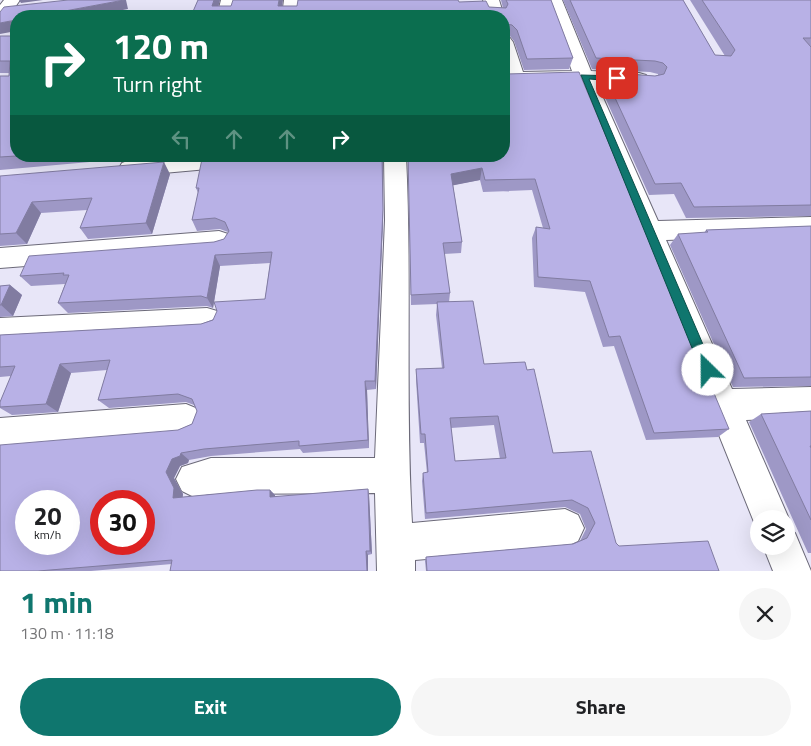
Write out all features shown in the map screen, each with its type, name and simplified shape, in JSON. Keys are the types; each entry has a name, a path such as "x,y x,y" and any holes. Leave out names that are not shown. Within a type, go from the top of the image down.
{"street":[{"path":"554,0 584,76 767,510"},
{"path":"510,78 584,76 650,80"},
{"path":"106,170 205,162"},
{"path":"395,162 397,220 392,475 396,557 565,528"},
{"path":"649,231 811,226"},
{"path":"0,258 218,241"},
{"path":"0,331 207,320"},
{"path":"722,405 811,402"},
{"path":"0,434 186,420"},
{"path":"194,479 211,476 392,475"},
{"path":"786,555 793,571"}],"building":[{"path":"68,0 124,0 70,10 10,10 10,21 0,23 0,12 4,7"},
{"path":"198,0 214,0 212,6 231,6 233,0 279,0 278,6 297,6 298,0 458,0 459,2 486,1 489,7 506,8 508,4 506,0 551,0 573,58 527,59 517,30 510,25 510,10 194,10"},
{"path":"570,0 683,0 715,55 731,56 735,50 702,0 811,0 811,38 803,38 811,47 811,205 694,207 681,183 655,184 603,72 655,76 664,74 667,67 663,63 655,61 596,58"},
{"path":"0,36 10,36 10,61 0,61"},
{"path":"10,61 10,156 0,157 0,76 9,76"},
{"path":"579,72 729,429 654,433 620,336 609,337 590,281 538,277 536,227 550,229 535,179 485,180 482,168 451,174 462,242 443,243 450,293 411,295 408,162 510,162 510,74"},
{"path":"164,162 146,223 80,228 92,198 32,202 16,233 0,234 0,176"},
{"path":"201,162 382,162 383,209 375,381 365,381 368,440 299,446 299,441 204,449 181,453 180,456 172,459 166,472 174,488 173,498 257,490 270,490 270,497 368,489 370,551 366,551 367,571 170,571 172,560 38,571 0,571 0,445 178,430 192,424 197,411 192,399 178,394 98,400 110,360 60,364 46,404 0,407 0,402 15,366 0,367 0,335 201,324 213,320 217,311 214,302 265,299 272,252 215,255 207,298 201,296 58,303 69,275 63,275 64,273 20,276 29,256 214,242 224,239 229,231 225,222 215,218 192,220 199,188 196,188"},
{"path":"811,226 811,377 744,378 678,234 708,232 706,230"},
{"path":"10,285 1,305 0,305 0,286"},
{"path":"473,301 484,364 525,362 527,370 534,369 553,453 591,451 616,543 619,546 708,541 719,571 427,571 426,557 573,544 587,538 595,523 588,508 572,500 426,513 423,473 428,472 425,434 421,434 416,369 444,368 437,302","holes":["498,416 506,458 455,461 450,418"]},
{"path":"811,411 810,446 811,520 761,414"}],"route":[{"path":"617,78 584,76 708,370"}]}
